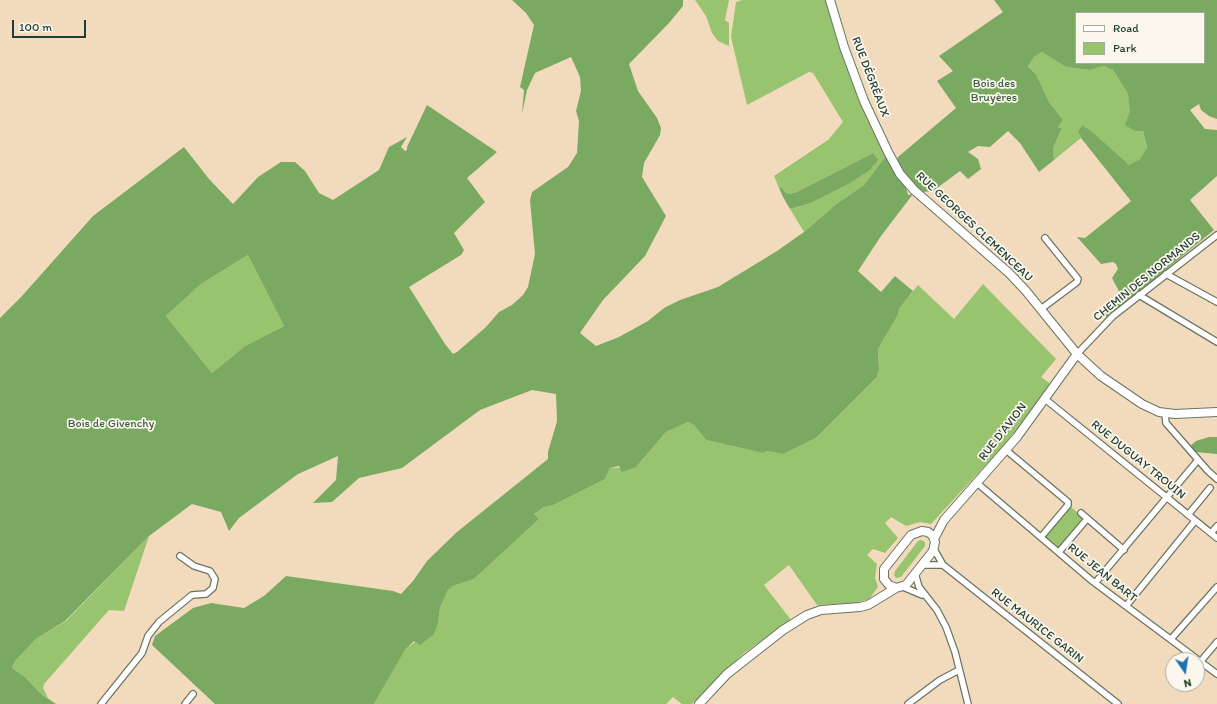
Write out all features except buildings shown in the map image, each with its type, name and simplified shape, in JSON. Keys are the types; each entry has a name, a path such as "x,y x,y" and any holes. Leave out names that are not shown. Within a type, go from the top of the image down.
{"street":[{"name":"RUE DÉGRÉAUX","path":"830,0 854,76 892,160"},
{"name":"RUE GEORGES CLEMENCEAU","path":"892,160 914,190 1009,273 1087,365 1120,390 1142,404 1164,414 1217,412"},
{"name":"CHEMIN DES NORMANDS","path":"1077,354 1103,326 1166,274 1216,237"},
{"path":"1041,310 1077,282 1078,279 1045,238"},
{"path":"1166,274 1217,302"},
{"path":"1139,296 1217,342"},
{"name":"RUE D'AVION","path":"934,539 944,520 1006,450 1077,354"},
{"name":"RUE DUGUAY TROUIN","path":"1045,399 1217,538"},
{"path":"1164,414 1166,423 1198,460 1217,478"},
{"path":"1006,450 1068,502 1068,505 1041,537"},
{"path":"1095,583 1198,460"},
{"name":"RUE JEAN BART","path":"977,483 1095,583 1188,652"},
{"path":"1188,515 1210,488"},
{"path":"1081,513 1124,550"},
{"path":"1059,552 1087,519"},
{"name":"RUE D'AVION","path":"875,600 882,588 884,569 911,535 924,531 944,520"},
{"path":"1126,606 1195,521"},
{"path":"1211,533 1217,526"},
{"path":"699,704 727,674 777,634 807,615 821,610 860,607 899,587 915,573 934,549 934,539 931,534 924,531"},
{"name":"RUE MAURICE GARIN","path":"934,549 943,565 1118,704"},
{"path":"101,704 142,653 148,636 159,622 192,595 206,594 213,588 215,579 210,571 194,566 180,556"},
{"path":"922,565 943,565"},
{"path":"915,573 917,584 937,610 946,627 960,670 968,704"},
{"path":"884,578 889,585 908,588 925,596"},
{"path":"1170,639 1217,587"},
{"path":"1205,656 1217,642"},
{"name":"RUE JEAN BART","path":"1205,664 1217,674"},
{"path":"908,704 940,680 960,670"},
{"path":"184,704 193,694"}],"green space":[{"name":"Bois de Givenchy","path":"512,0 683,0 683,6 669,23 629,64 638,91 657,118 661,128 660,135 644,163 642,177 666,216 645,256 603,300 580,333 596,346 619,337 648,321 664,308 680,300 718,287 777,251 804,232 835,205 864,185 886,156 893,170 895,170 906,187 908,195 913,194 881,236 858,271 881,292 895,276 913,291 899,309 898,315 878,349 879,370 877,377 816,438 783,454 767,451 763,453 706,440 694,425 688,422 666,432 636,467 622,472 619,466 610,468 605,479 553,505 544,507 534,514 539,519 474,579 453,586 448,590 440,608 438,623 434,634 420,645 414,641 405,650 374,704 215,704 152,645 155,636 193,608 211,603 244,608 264,596 286,576 393,591 401,594 413,581 427,561 457,532 548,459 548,452 557,421 556,394 532,390 480,410 402,468 359,478 332,502 313,503 336,480 338,456 298,474 239,518 229,531 221,512 192,504 149,536 65,621 36,639 15,661 12,668 25,677 40,693 56,704 0,704 0,318 22,296 93,216 184,147 209,179 233,204 258,177 281,162 295,162 305,171 319,193 333,200 379,170 389,147 407,137 401,147 405,151 407,150 407,147 427,105 497,152 467,178 485,202 454,233 464,250 461,255 409,287 445,344 453,354 457,352 486,327 499,312 512,305 523,295 528,287 535,254 530,200 532,192 568,167 577,153 579,121 576,111 581,91 580,77 571,57 535,73 527,90 522,114 524,90 520,87 534,25 526,13","holes":["248,255 284,326 245,346 212,373 166,316 201,284"]},
{"path":"695,0 729,0 725,20 729,23 729,46 718,41 712,33 706,16"},
{"path":"742,0 828,0 861,101 886,156 864,185 835,205 804,232 790,209 811,203 856,179 874,166 873,153 797,192 789,194 782,188 779,188 774,176 828,140 843,122 813,73 809,72 747,105 731,37 736,2"},
{"name":"Bois des Bruyères","path":"994,0 1217,0 1217,119 1209,116 1201,110 1199,104 1190,110 1205,129 1217,130 1217,176 1190,200 1214,230 1107,318 1102,311 1121,295 1112,278 1118,269 1116,264 1113,262 1101,264 1077,237 1085,238 1131,201 1081,138 1078,131 1082,125 1091,131 1129,165 1140,159 1147,148 1143,131 1135,131 1125,125 1130,111 1128,94 1113,70 1104,66 1090,70 1066,67 1042,52 1034,57 1028,66 1036,74 1049,102 1063,120 1058,127 1062,129 1053,148 1054,160 1039,172 1020,143 1008,131 990,147 978,146 968,152 978,159 981,169 968,179 960,171 933,191 923,192 907,178 897,162 898,157 956,108 937,81 953,71 939,56 1003,12"},
{"path":"1042,52 1066,67 1090,70 1104,66 1113,70 1128,94 1135,131 1143,131 1147,149 1140,159 1129,166 1082,125 1078,131 1081,138 1054,160 1053,148 1062,130 1058,127 1063,120 1049,102 1036,74 1028,65 1034,57"},
{"path":"873,153 878,160 870,170 850,183 811,203 790,209 779,188 782,188 789,194 797,192"},
{"path":"248,255 284,326 245,346 212,373 166,316 201,284"},
{"path":"983,284 1056,359 1041,377 1051,384 1005,444 931,524 920,522 906,526 891,517 885,523 898,538 885,553 873,549 867,555 877,564 875,578 878,587 869,599 855,603 817,605 789,565 764,585 791,620 744,653 692,704 682,704 673,697 666,704 374,704 405,650 438,623 440,608 448,590 453,586 474,579 539,519 534,514 544,507 553,505 605,479 610,468 636,467 666,432 688,422 694,425 706,440 763,453 767,451 783,454 816,438 877,377 879,370 878,349 898,315 899,309 918,285 954,319"},
{"path":"1209,437 1217,437 1217,454 1195,452 1189,447 1196,441"},
{"path":"1068,507 1071,507 1084,518 1084,521 1061,548 1057,548 1045,538 1045,535"},
{"path":"149,536 124,611 109,610 44,684 43,688 48,698 40,693 25,677 12,668 15,661 36,639 66,621"},
{"path":"921,540 925,542 925,546 901,577 896,578 894,575 895,571 918,541"}]}
